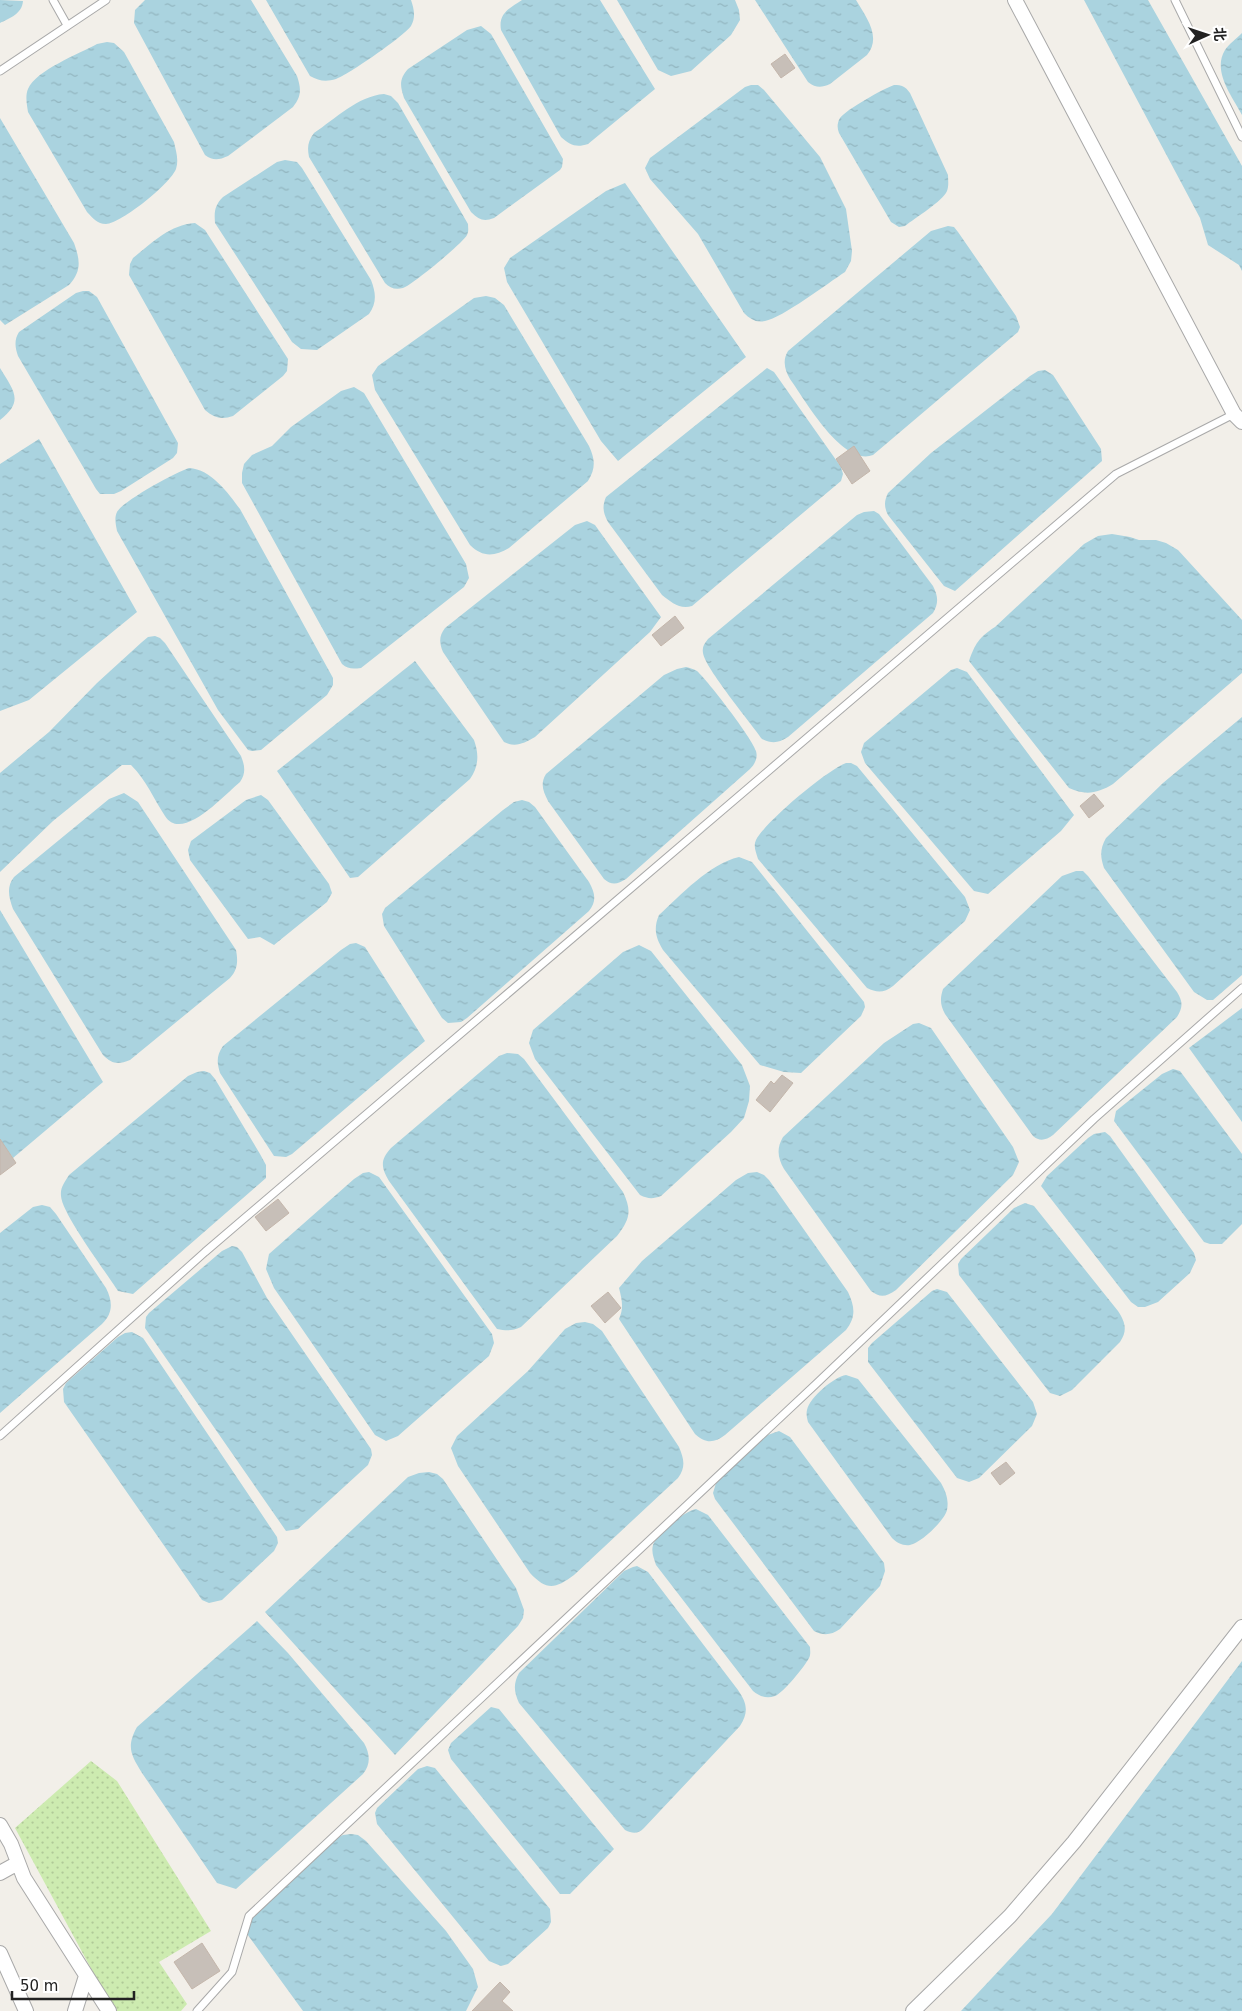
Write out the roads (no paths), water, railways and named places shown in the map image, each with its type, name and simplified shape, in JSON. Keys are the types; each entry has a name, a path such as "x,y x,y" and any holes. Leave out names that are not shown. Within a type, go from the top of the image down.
{"street":[{"path":"1015,0 1238,418"},
{"path":"913,2011 1010,1916 1074,1842 1242,1626"},
{"path":"0,1826 10,1844 24,1878 109,2011"},
{"path":"0,1873 18,1863"},
{"path":"0,1953 26,2011"},
{"path":"75,2011 86,1976"}],"lane":[{"path":"53,0 67,25"},
{"path":"0,71 106,0"},
{"path":"1175,0 1242,137"},
{"path":"0,1436 205,1252 1116,474 1238,418"},
{"path":"197,2011 232,1972 249,1916 809,1391 1094,1119 1242,988"}],"water":[{"path":"0,0 23,1 18,12 0,23"},
{"path":"145,0 251,0 297,76 300,92 296,103 228,156 216,159 205,155 134,23 135,10"},
{"path":"266,0 411,0 414,16 413,23 406,31 375,55 336,79 323,80 310,76"},
{"path":"522,0 600,0 655,89 588,144 577,146 567,142 561,137 501,30 503,15"},
{"path":"617,0 735,0 740,20 731,35 691,71 671,76 658,70"},
{"path":"755,0 856,0 871,27 873,41 871,48 867,55 830,84 821,87 816,86 808,82"},
{"path":"1084,0 1148,0 1242,166 1242,271 1239,265 1208,245 1200,218"},
{"path":"481,26 491,34 563,159 560,170 494,218 487,220 479,218 471,212 404,98 401,86 403,76 408,69 467,30"},
{"path":"1242,33 1242,115 1225,83 1221,66 1225,50"},
{"path":"114,43 124,52 174,142 177,162 172,176 145,202 123,217 103,224 87,212 28,112 26,98 28,89 40,75 97,44"},
{"path":"758,85 764,90 820,157 846,209 852,251 851,261 845,272 782,314 765,321 753,320 744,313 698,234 650,179 645,168 650,158 745,87"},
{"path":"894,85 903,86 910,93 948,175 947,191 940,200 905,226 899,227 891,222 839,133 838,127 838,122 844,114"},
{"path":"384,94 391,96 398,103 468,224 467,235 456,246 416,280 398,289 385,283 309,157 308,150 309,141 314,133 356,104 365,99"},
{"path":"0,118 74,243 79,265 76,275 69,285 5,325 0,320"},
{"path":"285,160 297,162 302,168 371,280 375,294 373,306 369,314 317,350 301,349 292,342 215,223 216,208 223,197 277,162"},
{"path":"625,183 746,357 618,461 601,441 507,282 504,268 510,258 606,191"},
{"path":"195,223 205,230 288,359 287,371 283,376 233,416 225,418 212,415 205,410 129,275 130,264 133,258 154,241 177,227"},
{"path":"948,226 954,227 958,232 1016,316 1020,327 1018,332 873,455 861,456 849,451 838,442 815,415 788,376 785,365 786,355 788,351 931,231"},
{"path":"89,291 97,297 178,443 177,453 173,458 114,494 100,494 96,489 18,356 16,347 16,338 19,332 76,293"},
{"path":"486,296 495,298 504,305 589,446 594,463 588,481 509,548 493,554 484,554 470,545 375,390 372,375 378,366 474,298"},
{"path":"0,368 12,389 14,401 8,413 0,420"},
{"path":"767,368 774,372 841,467 843,474 841,481 692,606 684,607 672,603 662,595 608,522 604,509 606,497"},
{"path":"1045,370 1053,375 1101,449 1102,461 955,591 944,586 888,515 885,504 888,493 931,453 1030,376 1038,371"},
{"path":"354,387 364,393 466,564 469,578 464,587 361,668 348,668 342,664 242,483 244,464 252,455 272,446 291,427 341,391"},
{"path":"39,439 137,612 29,700 0,711 0,464"},
{"path":"189,468 197,469 212,477 240,509 333,678 333,685 327,695 261,750 248,750 218,710 117,531 116,517 121,507 150,487"},
{"path":"874,511 879,514 933,586 937,600 935,609 933,613 788,737 775,742 762,739 712,671 703,653 704,644 857,515"},
{"path":"587,521 595,525 661,617 650,632 535,737 520,744 508,744 504,742 443,652 440,642 441,636 445,628 575,525"},
{"path":"1112,534 1139,540 1156,540 1178,550 1242,620 1242,673 1113,784 1102,790 1086,793 1069,788 969,661 981,638 1084,544 1098,536"},
{"path":"155,636 165,643 241,756 244,769 240,782 214,806 192,821 182,824 172,823 165,816 137,771 131,765 122,765 53,821 0,872 0,773 49,732 97,683 142,642 148,637"},
{"path":"415,661 474,740 477,750 477,765 470,779 358,877 350,878 277,771"},
{"path":"686,667 697,671 747,734 757,754 756,761 750,769 626,879 618,883 610,883 604,879 548,801 543,788 544,778 546,774 664,675"},
{"path":"957,668 967,672 1074,815 1061,831 988,894 974,891 865,763 861,752 864,743 951,670"},
{"path":"1242,717 1242,975 1213,1000 1207,1000 1194,992 1104,868 1101,856 1106,838 1163,783"},
{"path":"846,763 857,766 965,897 970,910 965,921 893,986 883,991 874,991 867,988 758,859 755,849 756,840 771,821 825,775"},
{"path":"124,793 138,802 236,950 237,961 235,971 230,978 130,1060 119,1063 112,1062 103,1055 13,909 9,893 11,881 14,877 109,799"},
{"path":"261,795 268,800 329,884 332,893 327,902 274,945 260,937 248,939 190,860 188,850 191,841 246,800"},
{"path":"522,800 529,802 535,807 589,882 594,893 593,904 589,911 467,1018 461,1022 448,1023 442,1018 384,926 382,914 385,908 503,810 514,802"},
{"path":"739,857 752,862 864,1002 865,1007 861,1016 801,1073 784,1072 760,1065 663,950 657,937 656,925 659,915 706,873"},
{"path":"1076,871 1083,871 1088,876 1177,992 1181,1007 1177,1017 1053,1135 1041,1140 1033,1136 945,1014 941,1005 941,995 943,989 1062,876"},
{"path":"0,910 103,1082 13,1158 3,1144 0,1145"},
{"path":"356,943 365,947 425,1041 292,1154 286,1157 274,1156 220,1073 219,1053 223,1046 341,950 350,944"},
{"path":"639,945 651,951 742,1065 750,1086 749,1101 744,1118 661,1196 653,1198 640,1195 535,1059 529,1043 533,1030 623,952"},
{"path":"1242,1008 1242,1122 1189,1048"},
{"path":"919,1023 931,1028 1013,1147 1019,1162 1013,1175 896,1290 880,1296 871,1291 784,1169 779,1157 779,1149 783,1137 884,1043 913,1024"},
{"path":"507,1053 518,1054 524,1059 623,1192 628,1205 627,1220 617,1236 521,1327 512,1330 497,1329 389,1181 383,1168 383,1160 391,1148 499,1056"},
{"path":"1173,1069 1180,1071 1242,1154 1242,1224 1222,1244 1204,1242 1114,1121 1116,1111 1162,1074"},
{"path":"204,1071 210,1073 215,1079 260,1154 266,1165 266,1178 133,1294 118,1291 69,1216 61,1196 62,1187 69,1175 188,1076"},
{"path":"1105,1132 1110,1136 1194,1253 1196,1260 1190,1273 1158,1302 1145,1307 1138,1307 1131,1302 1041,1186 1047,1176 1088,1138 1094,1134"},
{"path":"369,1172 379,1177 492,1334 494,1343 489,1356 398,1436 386,1441 375,1435 274,1288 266,1269 269,1254 354,1179 363,1173"},
{"path":"757,1172 769,1180 848,1292 852,1302 853,1316 846,1330 725,1435 714,1441 706,1441 695,1434 619,1319 622,1304 619,1288 642,1261 736,1180 748,1173"},
{"path":"1025,1203 1034,1206 1118,1311 1125,1326 1120,1342 1072,1390 1060,1396 1050,1393 959,1275 958,1264 961,1259 1014,1208"},
{"path":"42,1205 50,1207 56,1214 106,1288 111,1307 106,1320 102,1324 0,1413 0,1233 33,1207"},
{"path":"232,1246 237,1247 242,1252 267,1298 371,1449 372,1455 368,1465 298,1529 286,1531 145,1328 146,1317 149,1313 222,1251"},
{"path":"937,1289 947,1292 1033,1402 1037,1414 1032,1426 979,1478 969,1482 957,1478 868,1362 868,1348 872,1343 932,1291"},
{"path":"585,1322 593,1324 602,1331 679,1447 683,1459 683,1467 678,1478 574,1575 562,1583 551,1586 541,1583 530,1573 458,1466 451,1448 457,1436 528,1371 565,1329 576,1323"},
{"path":"132,1332 143,1338 277,1537 278,1543 274,1551 222,1600 209,1603 202,1600 64,1402 63,1389 66,1383 118,1337"},
{"path":"846,1375 858,1379 941,1483 947,1496 947,1510 942,1519 920,1540 910,1545 903,1545 892,1538 808,1422 807,1410 817,1394 835,1379"},
{"path":"779,1431 790,1437 884,1563 885,1571 880,1586 834,1633 821,1634 814,1631 715,1499 713,1493 716,1483 765,1436"},
{"path":"429,1472 437,1474 443,1479 516,1588 524,1610 523,1618 518,1626 395,1755 265,1612 408,1477"},
{"path":"696,1509 708,1515 810,1647 810,1657 803,1667 788,1685 775,1696 763,1696 753,1691 656,1565 652,1550 656,1540 678,1518"},
{"path":"637,1566 648,1572 738,1690 745,1703 746,1712 740,1726 644,1828 635,1833 625,1830 519,1703 515,1688 519,1673 624,1571"},
{"path":"257,1621 288,1653 364,1743 369,1759 363,1774 236,1889 217,1883 142,1773 135,1761 131,1746 137,1727"},
{"path":"1242,1661 1242,2011 961,2011 1052,1914"},
{"path":"491,1707 499,1709 614,1849 570,1894 560,1894 451,1759 448,1750 451,1743"},
{"path":"427,1766 435,1768 550,1909 551,1922 548,1928 508,1964 501,1966 489,1961 377,1824 375,1813 377,1808 418,1769"},
{"path":"351,1834 358,1835 366,1841 446,1931 473,1969 478,1987 466,2011 303,2011 242,1927 335,1839"}]}
